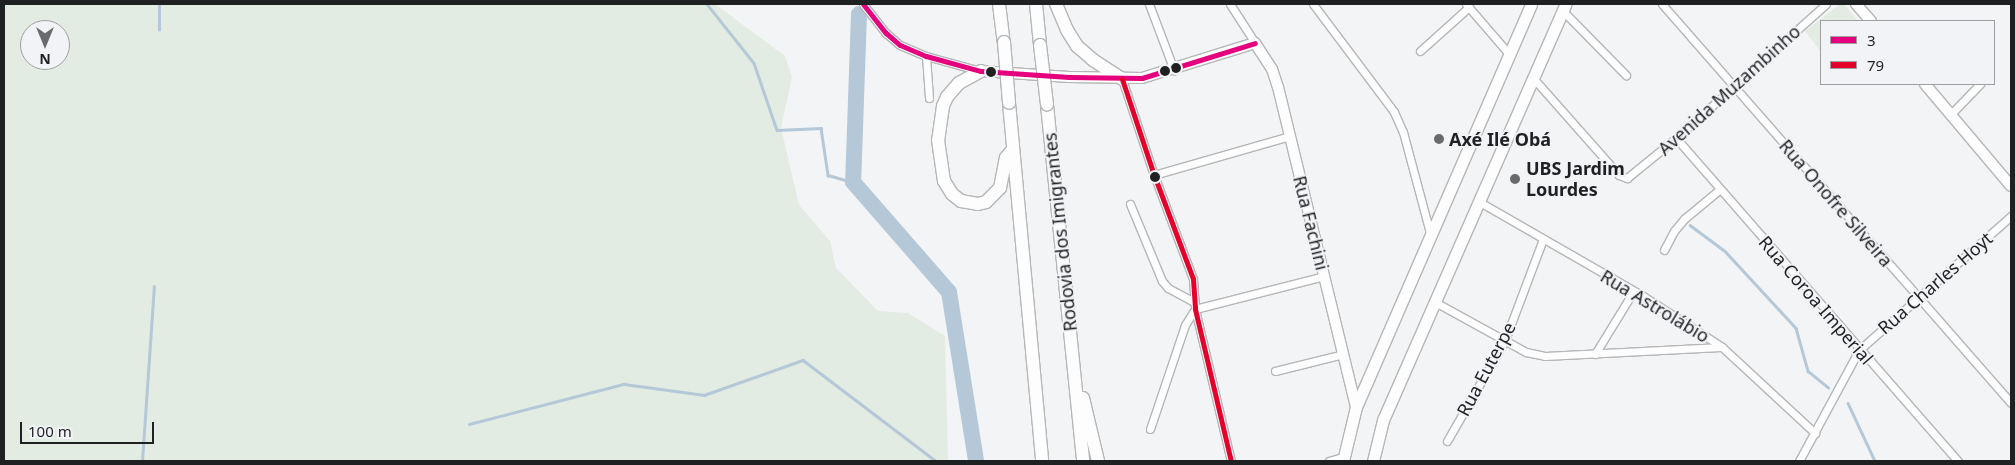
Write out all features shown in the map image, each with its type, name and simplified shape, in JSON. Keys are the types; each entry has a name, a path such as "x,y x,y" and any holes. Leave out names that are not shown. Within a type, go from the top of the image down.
{"highway":[{"path":"999,4 1042,461"},
{"name":"Rodovia dos Imigrantes","path":"1036,4 1083,461"},
{"path":"1056,4 1066,30 1077,46 1093,60 1122,79"},
{"path":"981,71 959,83 947,97 943,106 938,140 944,182 952,194 961,201 978,204 986,202 1000,188 1006,158 1012,149"},
{"path":"1072,350 1098,461"}],"main road":[{"path":"1343,459 1356,407 1531,4"},
{"path":"1374,461 1383,420 1564,7"}],"street":[{"path":"863,4 886,33 900,45 926,56 981,71 1122,79 1142,78 1174,70 1255,43 1230,4"},
{"path":"1149,4 1174,70"},
{"path":"1314,4 1394,112 1403,132 1431,236"},
{"name":"Rua Onofre Silveira","path":"1662,4 2011,403"},
{"name":"Avenida Muzambinho","path":"1534,79 1619,175 1623,178 1632,176 1826,4"},
{"path":"1856,4 1870,20"},
{"path":"1420,50 1467,6 1509,54"},
{"path":"1564,7 1626,75"},
{"name":"Rua Fachini","path":"1255,43 1272,69 1356,407"},
{"path":"926,56 929,98"},
{"path":"1122,79 1154,175 1190,271 1194,306 1231,461"},
{"path":"1926,85 2011,186"},
{"path":"1951,114 1979,85"},
{"path":"1154,175 1290,136"},
{"name":"Rua Coroa Imperial","path":"1676,138 1719,190 1958,461"},
{"path":"1664,250 1674,231 1684,219 1719,190"},
{"name":"Rua Astrolábio","path":"1478,201 1634,292 1722,347 1814,432"},
{"path":"1130,204 1162,281 1176,294 1194,306 1324,276"},
{"name":"Rua Charles Hoyt","path":"1859,350 2011,216"},
{"name":"Rua Euterpe","path":"1447,441 1505,340 1543,239"},
{"path":"1595,354 1634,292"},
{"path":"1436,302 1526,352 1545,356 1722,347"},
{"path":"1150,429 1185,325 1194,306"},
{"path":"1799,461 1859,350"},
{"path":"1275,371 1343,354"},
{"path":"1329,461 1343,459"}],"shaded area":[{"path":"4,4 715,4 785,56 792,77 781,128 799,205 830,241 836,268 878,311 908,313 945,336 948,461 4,461"},
{"path":"1840,4 1844,4 1857,20 1820,20 1820,51 1805,31"}],"waterway":[{"path":"159,4 159,30"},
{"path":"707,4 754,63 777,130 821,128 828,175 853,182"},
{"path":"859,14 853,182 949,292 976,461"},
{"path":"1690,225 1725,251 1796,328 1808,371 1828,387"},
{"path":"142,461 154,286"},
{"path":"469,424 624,384 704,395 803,360 936,461"},
{"path":"1848,403 1875,461"}],"transit line":[{"name":"3","path":"863,4 886,33 900,45 926,56 981,71 1069,77 1142,78 1255,43"},
{"name":"79","path":"1122,79 1154,175 1193,279 1195,309 1231,461"}],"place":[{"name":"Axé Ilé Obá","path":"1439,139"},
{"name":"UBS Jardim Lourdes","path":"1515,179"}]}
